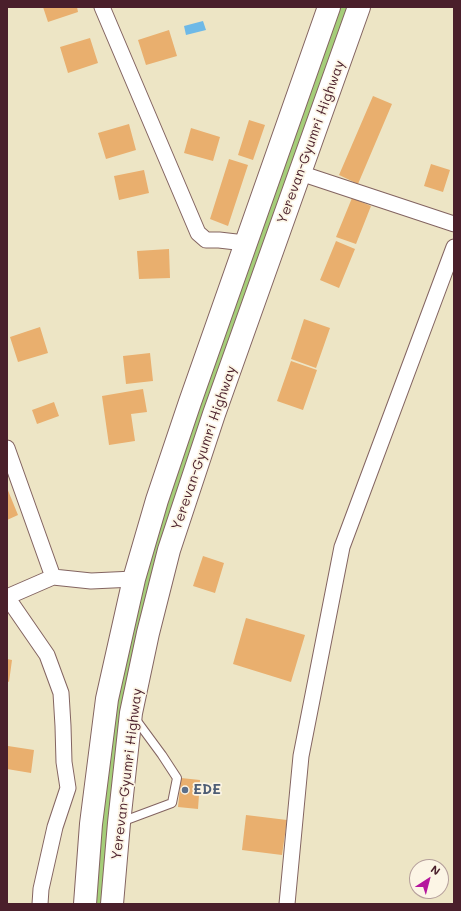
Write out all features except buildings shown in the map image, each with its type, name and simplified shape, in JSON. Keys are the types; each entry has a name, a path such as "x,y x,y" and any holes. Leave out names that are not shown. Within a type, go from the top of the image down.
{"highway":[{"name":"Yerevan-Gyumri Highway","path":"85,904 91,824 107,700 134,579 157,500 245,243 329,7"},
{"name":"Yerevan-Gyumri Highway","path":"112,904 118,823 131,713 148,633 169,550 214,414 359,7"}],"street":[{"path":"102,7 198,233 206,240 245,243"},
{"path":"300,173 454,224"},
{"path":"287,904 301,756 342,546 454,247"},
{"path":"7,448 53,577"},
{"path":"40,904 41,889 55,827 68,788 64,762 61,693 47,655 7,597 53,577 91,581 134,579"}],"lane":[{"path":"118,823 172,802 177,778 131,713"}],"green space":[{"path":"340,7 350,7 166,538 103,904 93,904 111,732 133,624 156,536 204,389"}],"water":[{"path":"203,21 206,30 186,35 184,26"}],"place":[{"name":"EDE","path":"185,790"}]}
